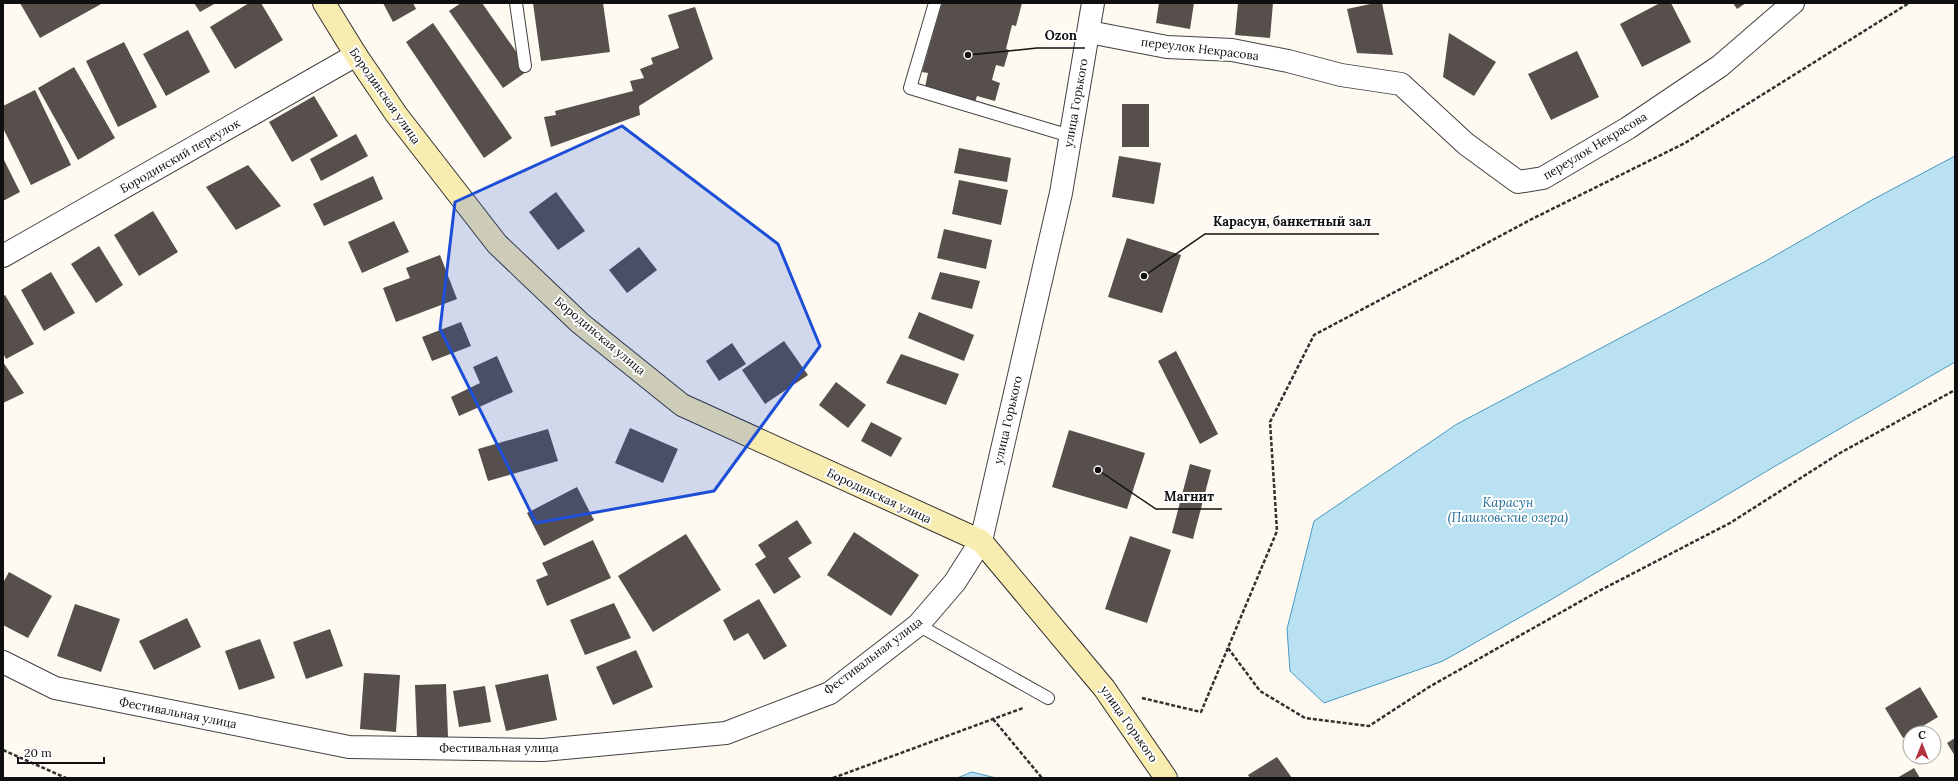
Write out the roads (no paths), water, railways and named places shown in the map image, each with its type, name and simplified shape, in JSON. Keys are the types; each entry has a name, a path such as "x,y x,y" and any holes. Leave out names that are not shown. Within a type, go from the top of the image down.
{"main road":[{"name":"Бородинская улица","path":"324,3 356,55 396,114 497,244 580,323 682,405 981,541"},
{"name":"улица Горького","path":"981,541 1104,688 1166,778"}],"street":[{"name":"улица Горького","path":"981,541 1061,194 1094,3"},
{"name":"переулок Некрасова","path":"1089,32 1167,47 1232,50 1288,61 1341,75 1401,84 1466,144 1518,182 1543,178 1628,128 1720,66 1793,3"},
{"name":"Бородинский переулок","path":"3,256 356,55"},
{"name":"Фестивальная улица","path":"3,662 55,688 349,747 543,750 726,733 830,693 918,625 955,582 981,541"}],"lane":[{"path":"516,3 525,66"},
{"path":"935,3 910,88 1070,136"},
{"path":"918,625 1048,698"}],"water":[{"name":"Карасун (Пашковские озера)","path":"1955,156 1955,362 1772,468 1547,602 1443,661 1324,703 1290,671 1287,629 1314,521 1457,424 1764,262 1870,201"},
{"path":"972,772 996,778 957,778"}],"place":[{"name":"Ozon","path":"968,55"},
{"name":"Карасун, банкетный зал","path":"1144,276"},
{"name":"Магнит","path":"1098,470"}]}
